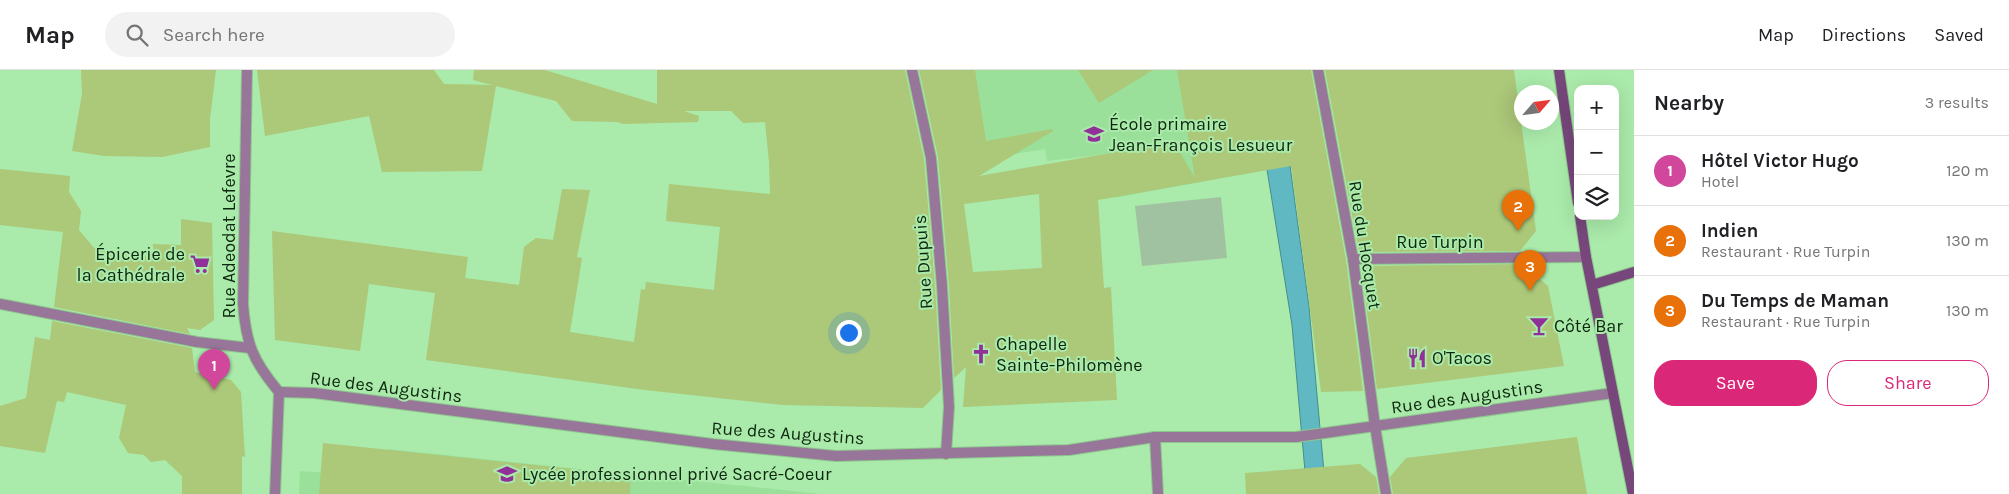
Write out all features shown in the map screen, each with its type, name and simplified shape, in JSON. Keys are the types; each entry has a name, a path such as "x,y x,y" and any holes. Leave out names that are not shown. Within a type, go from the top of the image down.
{"main road":[{"path":"1559,70 1574,175"},
{"path":"1581,220 1586,257 1633,494"},
{"path":"1592,285 1634,272"}],"street":[{"name":"Rue Adeodat Lefevre","path":"247,70 244,327 250,348 261,371 279,392"},
{"name":"Rue Dupuis","path":"912,70 931,158 942,286 949,407 946,454"},
{"name":"Rue du Hocquet","path":"1318,70 1353,259 1386,494"},
{"name":"Rue Turpin","path":"1353,259 1586,257"},
{"path":"0,304 197,342 250,348"},
{"path":"275,494 279,392"},
{"name":"Rue des Augustins","path":"279,392 314,393 713,444 836,456 1069,450 1155,437 1296,437 1613,394"},
{"path":"1155,437 1158,494"}],"shaded area":[{"name":"École primaire Jean-François Lesueur","path":"922,70 1250,70 1249,173 1114,198 1106,154 1047,161 1045,149 979,160"},
{"path":"1221,197 1227,258 1142,266 1135,206"},
{"name":"Lycée professionnel privé Sacré-Coeur","path":"388,449 821,494 299,494 300,471 385,477"}],"water":[{"path":"1261,132 1288,151 1309,307 1326,494 1307,494 1292,325"}],"building":[{"path":"81,70 216,70 210,119 210,147 162,157 104,156 72,151 82,94"},
{"path":"257,70 434,70 444,84 492,85 473,80 474,70 545,70 657,104 657,70 905,70 924,159 935,286 941,390 923,408 783,405 645,390 426,360 435,293 369,284 360,351 275,340 272,231 468,257 465,278 519,285 524,247 536,238 553,240 562,189 590,190 577,257 582,258 570,332 634,342 641,289 645,290 646,282 714,290 720,227 666,221 669,184 770,194 769,162 765,122 743,123 731,111 684,111 699,116 698,122 623,124 617,122 572,121 556,101 496,86 482,171 382,172 369,116 265,136"},
{"path":"919,70 975,70 986,141 1052,129 1053,131 979,176 1174,142 1195,178 1177,70 1311,70 1346,260 1363,391 1321,392 1291,166 1098,200 1104,288 1111,287 1117,400 963,407 966,367 954,378 949,286 938,157","holes":["1039,194 1042,268 973,272 964,204"]},
{"path":"1078,70 1153,70 1099,103"},
{"path":"1325,70 1514,70 1516,85 1514,85 1514,130 1522,130 1536,231 1520,251 1359,252"},
{"path":"0,169 70,176 69,192 81,211 79,230 94,248 154,257 153,244 181,245 181,219 212,223 214,320 200,330 187,328 190,334 54,307 63,232 0,225"},
{"path":"1522,264 1548,286 1564,366 1377,389 1361,266"},
{"path":"52,321 192,348 195,372 231,380 241,392 245,457 242,456 242,494 182,494 182,476 165,460 151,462 144,455 128,453 119,438 126,405 67,392 64,402 57,401 45,453 0,446 0,406 26,398 35,337 50,340"},
{"path":"1577,437 1587,494 1393,494 1390,477 1406,458"},
{"name":"Lycée professionnel privé Sacré-Coeur","path":"323,443 631,475 630,494 319,494"},
{"path":"1360,464 1376,477 1379,494 1246,494 1245,473"}],"place":[{"name":"École primaire Jean-François Lesueur","path":"1094,134"},
{"name":"Indien","path":"1518,231"},
{"name":"Épicerie de la Cathédrale","path":"200,264"},
{"name":"Du Temps de Maman","path":"1530,291"},
{"name":"Côté Bar","path":"1539,326"},
{"name":"Chapelle Sainte-Philomène","path":"981,354"},
{"name":"O'Tacos","path":"1417,358"},
{"name":"Hôtel Victor Hugo","path":"214,390"},
{"name":"Lycée professionnel privé Sacré-Coeur","path":"507,474"}]}
